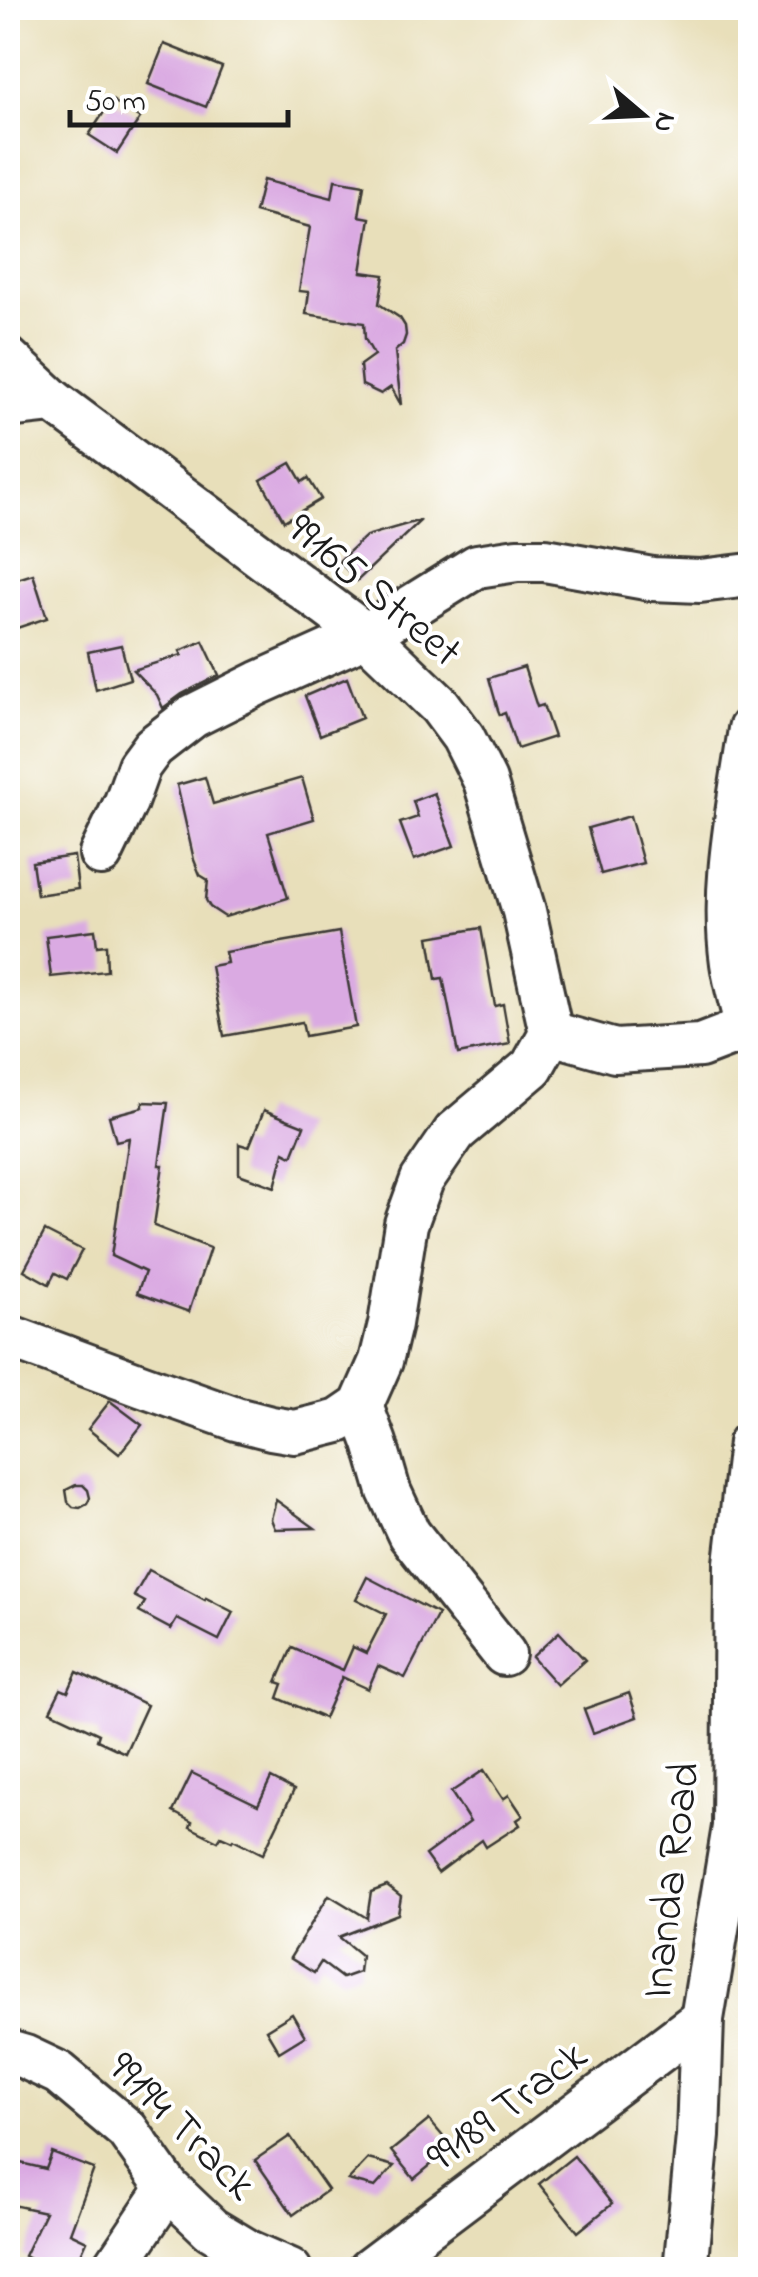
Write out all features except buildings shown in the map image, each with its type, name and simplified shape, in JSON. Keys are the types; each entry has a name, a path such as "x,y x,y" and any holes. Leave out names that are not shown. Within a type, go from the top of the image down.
{"street":[{"name":"99165 Street","path":"8,359 53,401 366,634 440,706 464,738 485,781 524,911 551,1034"},
{"path":"8,406 53,401"},
{"path":"100,854 139,766 153,747 194,716 366,634 477,566 546,560 652,579 750,575"},
{"path":"8,1336 236,1419 271,1428 295,1432 339,1421 360,1406 382,1361 406,1224 422,1180 455,1132 532,1067 551,1034 614,1051 700,1046 749,1034 732,963 730,893 750,729"},
{"path":"360,1406 389,1491 409,1534 504,1654"},
{"name":"Inanda Road","path":"686,2270 698,2136 702,2020 742,1826 736,1562 750,1443"},
{"name":"99189 Track","path":"369,2270 702,2020"},
{"name":"99194 Track","path":"8,2052 59,2073 128,2130 168,2188 210,2229 290,2270"},
{"path":"112,2270 168,2188"}]}
